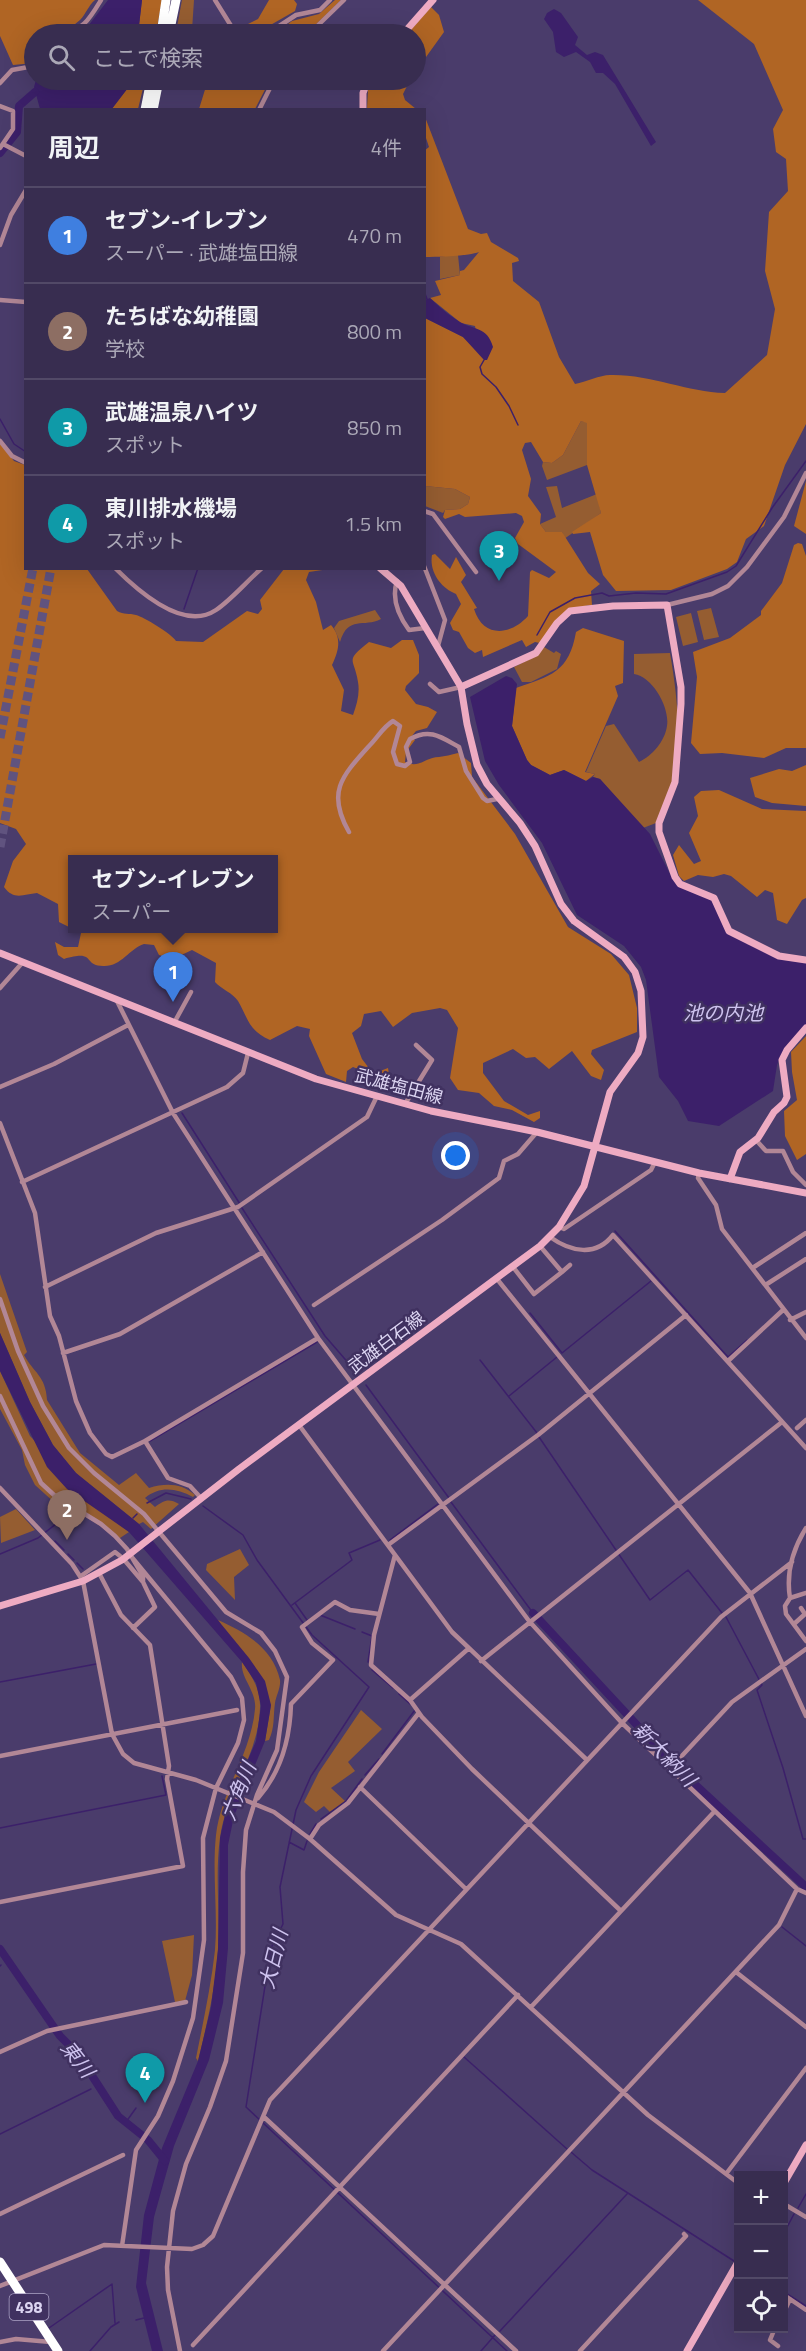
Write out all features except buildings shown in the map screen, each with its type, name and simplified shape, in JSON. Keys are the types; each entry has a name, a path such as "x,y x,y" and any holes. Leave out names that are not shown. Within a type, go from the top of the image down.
{"highway":[{"path":"162,24 166,0"},
{"path":"171,24 176,0"},
{"path":"145,108 149,90"},
{"path":"153,108 157,90"},
{"name":"498","path":"0,2262 58,2351"}],"street":[{"path":"86,24 101,0"},
{"path":"215,0 230,24"},
{"path":"282,24 296,15 320,10 330,0"},
{"path":"319,24 344,0"},
{"path":"412,24 433,0"},
{"path":"0,83 12,70 24,68"},
{"path":"260,108 269,90"},
{"path":"363,108 364,90"},
{"path":"0,106 13,111 14,129 4,146 24,155"},
{"path":"0,245 11,216 24,193"},
{"path":"0,300 24,302"},
{"path":"0,441 12,456 24,462"},
{"path":"430,684 439,692 461,687 536,653 557,623 570,611 613,606 667,605 712,594 728,586 747,567 784,517 806,473"},
{"path":"426,512 433,514 476,572"},
{"path":"117,570 157,604 186,615 203,616 223,604 260,570"},
{"path":"123,577 125,570"},
{"path":"383,570 397,581 461,687"},
{"path":"426,570 445,620 437,649"},
{"path":"397,581 393,592 398,616 408,630 425,628"},
{"path":"667,605 681,687 681,704 675,782 658,823 675,877 680,884 714,898 729,931 779,956 806,960"},
{"name":"武雄白石線","path":"130,1556 201,1498 513,1268 550,1237 560,1227 584,1186 610,1092 638,1053 643,1038 641,991 635,972 624,957 574,921 561,904 530,838 520,823 497,799 477,765 466,724 461,687"},
{"path":"349,832 338,813 338,790 353,764 382,729 393,721 400,726 393,752 397,764 405,766 410,762 406,747 410,739 434,733 459,747 466,771 483,798 487,801 497,799"},
{"name":"武雄塩田線","path":"0,952 298,1073 431,1111 537,1132 699,1173 806,1190"},
{"path":"0,988 23,962"},
{"path":"174,1023 190,992"},
{"path":"117,1001 173,1113 238,1206 263,1252 318,1338 531,1619 623,1721 713,1813 796,1889 806,1893"},
{"path":"0,1087 54,1064 128,1025"},
{"path":"730,1179 740,1152 756,1140 787,1097 782,1060 787,1050 806,1028"},
{"path":"405,1104 432,1060 416,1045"},
{"path":"22,1182 235,1082 243,1072 248,1053"},
{"path":"45,1287 156,1233 238,1206 367,1118 377,1095"},
{"path":"0,1123 35,1214 50,1316 81,1416 90,1433 106,1454 112,1457 145,1441 318,1338"},
{"path":"314,1305 442,1220 499,1178 504,1161 518,1154 537,1132"},
{"path":"756,1140 766,1151 783,1151 793,1172 806,1190"},
{"path":"560,1227 564,1229 574,1223 651,1170 655,1162"},
{"path":"699,1173 698,1178 716,1205 722,1229 754,1267 790,1320 806,1338"},
{"path":"754,1267 806,1233"},
{"path":"550,1237 580,1252 584,1249 602,1247 613,1235 806,1448"},
{"path":"540,1246 562,1272"},
{"path":"63,1353 120,1334 263,1252"},
{"path":"767,1284 806,1259"},
{"path":"513,1268 534,1294 570,1265"},
{"path":"497,1278 750,1593 806,1716"},
{"path":"0,1299 18,1351 43,1406 60,1434 94,1473 144,1514 226,1611 252,1627 270,1644 284,1669 287,1682 280,1739 255,1802 245,1836 243,1953 230,2041 219,2085 186,2164 173,2211 168,2248 170,2309 180,2351"},
{"path":"728,1361 783,1310"},
{"path":"790,1320 806,1312"},
{"path":"388,1545 538,1435 686,1314"},
{"path":"0,1396 41,1483 54,1495 101,1524 231,1677 242,1698 242,1730 218,1789 203,1839 204,1941 193,2018 173,2081 151,2128 136,2150 124,2246"},
{"path":"797,1428 805,1421"},
{"path":"481,1661 616,1551 782,1422"},
{"path":"299,1425 452,1632 587,1760"},
{"path":"145,1441 168,1478 190,1486 201,1498"},
{"path":"0,1488 82,1578 112,1734 123,1754 134,1763 154,1771 168,1772 255,1802 290,1824 396,1916 461,1944 648,2115 734,2180"},
{"path":"790,1598 787,1580 806,1528"},
{"path":"82,1578 116,1552 120,1556"},
{"path":"395,1555 379,1614 371,1665 410,1700 418,1714 528,1824 621,1911"},
{"path":"0,1606 99,1573 130,1556"},
{"path":"130,1556 156,1607 133,1628"},
{"path":"0,2286 95,2247 192,2249 203,2245 213,2236 270,2100 721,1617 792,1562"},
{"path":"0,1902 183,1866 166,1779 168,1772 150,1645 113,1605 99,1573"},
{"path":"806,1593 790,1598 785,1606 786,1614 806,1641"},
{"path":"255,1802 269,1786 278,1766 290,1730 291,1704 333,1660 312,1643 304,1624 335,1602 350,1610 379,1614"},
{"path":"794,1624 805,1614 801,1608"},
{"path":"410,1700 468,1649"},
{"path":"678,1760 732,1702 806,1649"},
{"path":"0,1756 237,1710"},
{"path":"310,1839 319,1825 348,1803 418,1714"},
{"path":"360,1787 466,1889"},
{"path":"531,2007 713,1813"},
{"path":"383,2351 779,1925 796,1889"},
{"path":"736,1972 806,2026"},
{"path":"193,2345 518,1995"},
{"path":"0,2052 50,2030 186,2002"},
{"path":"726,2174 806,2068"},
{"path":"264,2117 516,2351"},
{"path":"788,2175 806,2145"},
{"path":"0,2214 123,2156"},
{"path":"788,2208 806,2217"},
{"path":"579,2351 686,2236 684,2234"},
{"path":"687,2351 734,2272"},
{"path":"788,2303 790,2299 806,2310"},
{"path":"773,2333 770,2340 778,2346"},
{"path":"0,2342 16,2339 52,2342"}],"shaded area":[{"path":"0,0 95,0 75,24 24,24 24,64 13,65 0,36"},
{"path":"142,0 162,0 158,24 139,24"},
{"path":"182,0 194,0 192,24 178,24"},
{"path":"269,0 294,0 297,4 295,11 272,24 248,24 258,19"},
{"path":"335,0 341,0 316,24 288,24 292,21 319,14"},
{"path":"698,0 806,0 806,424 785,465 764,526 746,539 737,562 727,569 671,590 616,591 603,575 590,532 573,534 572,532 601,513 587,465 587,423 581,421 563,455 552,463 543,462 531,442 525,443 522,450 531,479 528,496 541,514 540,524 546,532 562,532 588,573 600,584 591,591 592,605 566,613 540,643 535,642 526,647 522,640 483,657 482,650 475,653 468,648 459,632 453,630 450,623 461,604 456,594 437,579 432,567 432,555 435,554 450,569 456,557 466,575 461,582 477,608 474,609 478,618 490,629 498,631 521,623 528,616 530,572 532,570 549,578 556,572 518,544 515,538 524,522 522,516 516,513 465,517 459,514 445,519 443,517 445,510 460,509 468,504 470,497 455,489 426,486 426,318 463,337 480,353 475,326 461,323 430,298 441,295 435,281 460,275 460,271 464,270 479,252 426,257 426,149 429,147 426,138 426,120 468,229 481,234 487,233 491,242 518,258 519,261 512,263 513,281 539,302 559,357 575,384 606,375 625,375 697,390 725,393 767,355 775,309 765,271 769,212 788,191 786,159 776,152 773,129 783,110 754,44"},
{"path":"431,7 439,15 444,32 426,57 426,24 416,24"},
{"path":"126,90 143,90 138,108 113,108"},
{"path":"205,90 265,90 256,108 199,108"},
{"path":"368,90 405,90 403,94 405,100 415,108 367,108"},
{"path":"458,255 460,275 440,279 440,257"},
{"path":"581,421 587,422 587,465 547,480 542,466 543,462 552,463 563,455"},
{"path":"0,443 14,461 24,465 24,570 88,570 117,611 145,619 164,630 176,641 203,642 247,611 258,614 262,609 260,600 283,570 322,570 309,572 306,580 316,602 323,630 331,625 337,635 338,649 332,665 344,690 341,711 353,715 359,690 353,660 356,653 369,642 391,648 402,640 413,640 419,655 419,673 405,690 416,704 437,712 427,728 416,731 411,737 415,740 406,752 405,762 415,764 458,753 471,763 472,777 515,834 568,927 611,954 629,975 637,1008 637,1032 592,1050 591,1054 604,1070 601,1080 591,1076 572,1051 549,1069 535,1057 526,1058 513,1049 483,1063 483,1073 504,1101 528,1115 540,1111 540,1118 534,1122 512,1110 494,1106 479,1093 458,1090 450,1078 458,1028 447,1010 440,1008 412,1013 393,1027 381,1011 364,1014 361,1026 352,1033 362,1059 372,1072 388,1068 389,1074 385,1081 353,1067 347,1071 346,1082 326,1074 309,1036 310,1029 297,1026 270,1040 257,1032 236,998 215,982 216,963 192,950 173,959 159,955 154,945 144,944 109,966 93,964 81,956 64,959 58,955 55,942 64,947 78,947 81,933 278,933 278,855 68,855 68,926 59,922 58,904 37,893 15,895 4,887 13,861 26,844 16,829 0,823"},
{"path":"806,481 806,534 794,526"},
{"path":"426,486 455,489 470,497 468,504 460,509 445,510 443,513 426,506"},
{"path":"557,486 562,508 597,494 601,513 564,539 562,532 546,532 540,524 556,517 546,487"},
{"path":"802,544 806,556 806,748 786,748 764,758 722,753 700,754 691,743 697,677 693,652 730,638 761,615 761,611 782,583 794,545"},
{"path":"711,608 719,637 704,640 697,611"},
{"path":"375,610 381,619 352,625 347,628 340,642 334,628 339,621"},
{"path":"691,613 698,642 683,646 676,617"},
{"path":"583,628 624,641 623,683 615,686 618,696 585,772 595,774 586,781 564,770 550,775 531,765 512,726 516,688 549,676 556,671 569,656 576,632"},
{"path":"544,647 561,654 557,669 531,682 522,682 514,667 534,657"},
{"path":"670,653 678,716 678,748 674,779 656,823 643,828 600,779 593,777 595,774 586,772 606,726 614,724 639,762 653,752 661,742 667,726 666,711 654,687 641,676 634,674 634,654"},
{"path":"806,765 806,806 772,803 755,797 750,778 779,769 792,771"},
{"path":"719,790 762,809 806,811 806,898 802,900 787,924 777,920 773,893 765,890 757,897 731,876 724,874 713,877 698,875 684,881 679,876 673,855 679,845 694,864 701,861 689,833 698,816 694,797 701,791"},
{"path":"806,1036 806,1154 797,1160 785,1136 784,1111 797,1100 791,1052"},
{"path":"0,1274 27,1352 24,1355 42,1380 47,1400 80,1453 119,1485 136,1473 149,1488 173,1485 184,1488 195,1495 193,1497 180,1492 162,1490 145,1498 155,1507 167,1501 179,1504 151,1529 143,1522 139,1524 76,1473 53,1445 30,1402 0,1333"},
{"path":"0,1371 30,1436 108,1516 129,1532 117,1540 102,1527 60,1501 55,1503 35,1485 25,1465 22,1450 0,1409"},
{"path":"16,1509 35,1530 1,1543 0,1517"},
{"path":"240,1549 249,1565 234,1577 235,1600 206,1570 207,1564"},
{"path":"218,1620 257,1642 276,1669 280,1683 269,1740 265,1741 271,1705"},
{"path":"242,1662 257,1689 260,1708 254,1742 223,1821 220,1838 217,1962 211,2005 198,2061 196,2058 215,1950 216,1835 224,1803 248,1741 255,1709 254,1696 243,1674"},
{"path":"361,1710 382,1729 348,1762 355,1771 331,1788 345,1801 330,1812 324,1806 316,1812 304,1802 319,1772"},
{"path":"194,1935 192,1975 185,2001 175,2002 162,1941"}],"water":[{"path":"108,0 142,0 139,24 90,24"},
{"path":"554,9 561,13 578,37 575,45 587,55 595,52 603,55 656,142 651,146 615,84 603,73 596,73 590,62 576,52 564,57 556,52 553,32 544,19 547,13"},
{"path":"35,90 126,90 113,108 40,108"},
{"path":"430,298 456,320 487,335 493,347 487,360 484,360 463,337 426,318 426,300"},
{"name":"池の内池","path":"506,676 512,678 517,684 512,726 531,765 550,775 564,770 586,781 593,777 600,779 650,834 671,876 710,896 731,936 783,960 806,963 806,1025 781,1055 773,1091 719,1126 688,1121 678,1101 659,1077 646,980 641,967 624,946 577,915 542,843 499,785 485,761 470,697"},
{"name":"六角川","path":"0,1333 30,1402 53,1445 76,1473 139,1524 249,1658 265,1681 271,1705 265,1741 234,1816 228,1845 228,1948 223,2003 209,2060 174,2146 154,2217 146,2283 163,2351 152,2351 136,2287 144,2215 162,2148 198,2061 211,2007 218,1950 220,1838 226,1811 256,1741 261,1706 256,1683 242,1662 129,1532 67,1489 47,1467 0,1371"}],"waterway":[{"path":"0,153 17,132 19,106 35,92"},
{"path":"484,360 480,367 482,374 496,387 518,425"},
{"path":"0,419 14,444 24,451"},
{"path":"537,635 550,612 575,598 602,593 609,596 636,593 666,594 727,572 736,566 772,508 806,461"},
{"path":"184,609 197,570"},
{"path":"182,1113 240,1204"},
{"path":"242,1208 325,1336 357,1373"},
{"path":"615,1231 728,1357 747,1340"},
{"path":"530,1313 562,1353 651,1281"},
{"path":"150,1441 317,1342"},
{"path":"509,1396 557,1357"},
{"path":"480,1360 537,1433"},
{"path":"366,1385 449,1498"},
{"path":"539,1437 650,1600 688,1570 722,1613"},
{"name":"大日川","path":"147,1503 166,1493 191,1499"},
{"path":"451,1502 533,1613"},
{"path":"390,1540 438,1504"},
{"name":"大日川","path":"203,1506 243,1535 257,1560 312,1635 369,1687 311,1776 296,1810 280,1887 283,1924 271,1948 246,2107 507,2351"},
{"path":"0,1554 38,1538 70,1513"},
{"name":"大日川","path":"133,1518 137,1514"},
{"path":"292,1605 352,1560 349,1553 380,1540"},
{"path":"55,1541 64,1550"},
{"path":"68,1554 74,1560"},
{"path":"77,1563 83,1569"},
{"path":"295,1603 307,1620"},
{"name":"新大納川","path":"533,1613 675,1766 806,1887"},
{"path":"320,1615 355,1629"},
{"path":"726,1617 762,1685 757,1690 783,1768 803,1839 806,1839"},
{"path":"362,1632 372,1636 368,1662"},
{"path":"0,1682 96,1664"},
{"path":"372,1670 393,1688"},
{"path":"399,1694 410,1704"},
{"path":"382,1754 415,1710"},
{"path":"365,1775 379,1759"},
{"path":"0,1828 166,1795 162,1776"},
{"path":"321,1819 346,1801 362,1779"},
{"path":"310,1834 316,1824"},
{"path":"289,1842 304,1850 307,1841"},
{"path":"782,1927 806,1946"},
{"name":"東川","path":"0,1949 60,2036 78,2054 118,2116 148,2140 165,2161"},
{"path":"464,2057 567,2149"},
{"path":"0,2134 91,2089"},
{"path":"126,2122 136,2108"},
{"path":"571,2152 592,2170 734,2261"},
{"path":"500,2331 627,2194"},
{"path":"798,2208 806,2194"},
{"path":"788,2225 794,2214"},
{"path":"49,2328 112,2284 115,2323"},
{"path":"788,2295 806,2306"},
{"path":"136,2320 144,2318"},
{"path":"90,2351 111,2327 119,2322"},
{"path":"481,2351 495,2335"}],"tunnel":[{"path":"0,738 33,570"},
{"path":"0,847 51,570"}],"place":[{"name":"武雄温泉ハイツ","path":"499,581"},
{"name":"セブン-イレブン","path":"173,1002"},
{"name":"たちばな幼稚園","path":"67,1540"},
{"name":"東川排水機場","path":"145,2103"}]}
